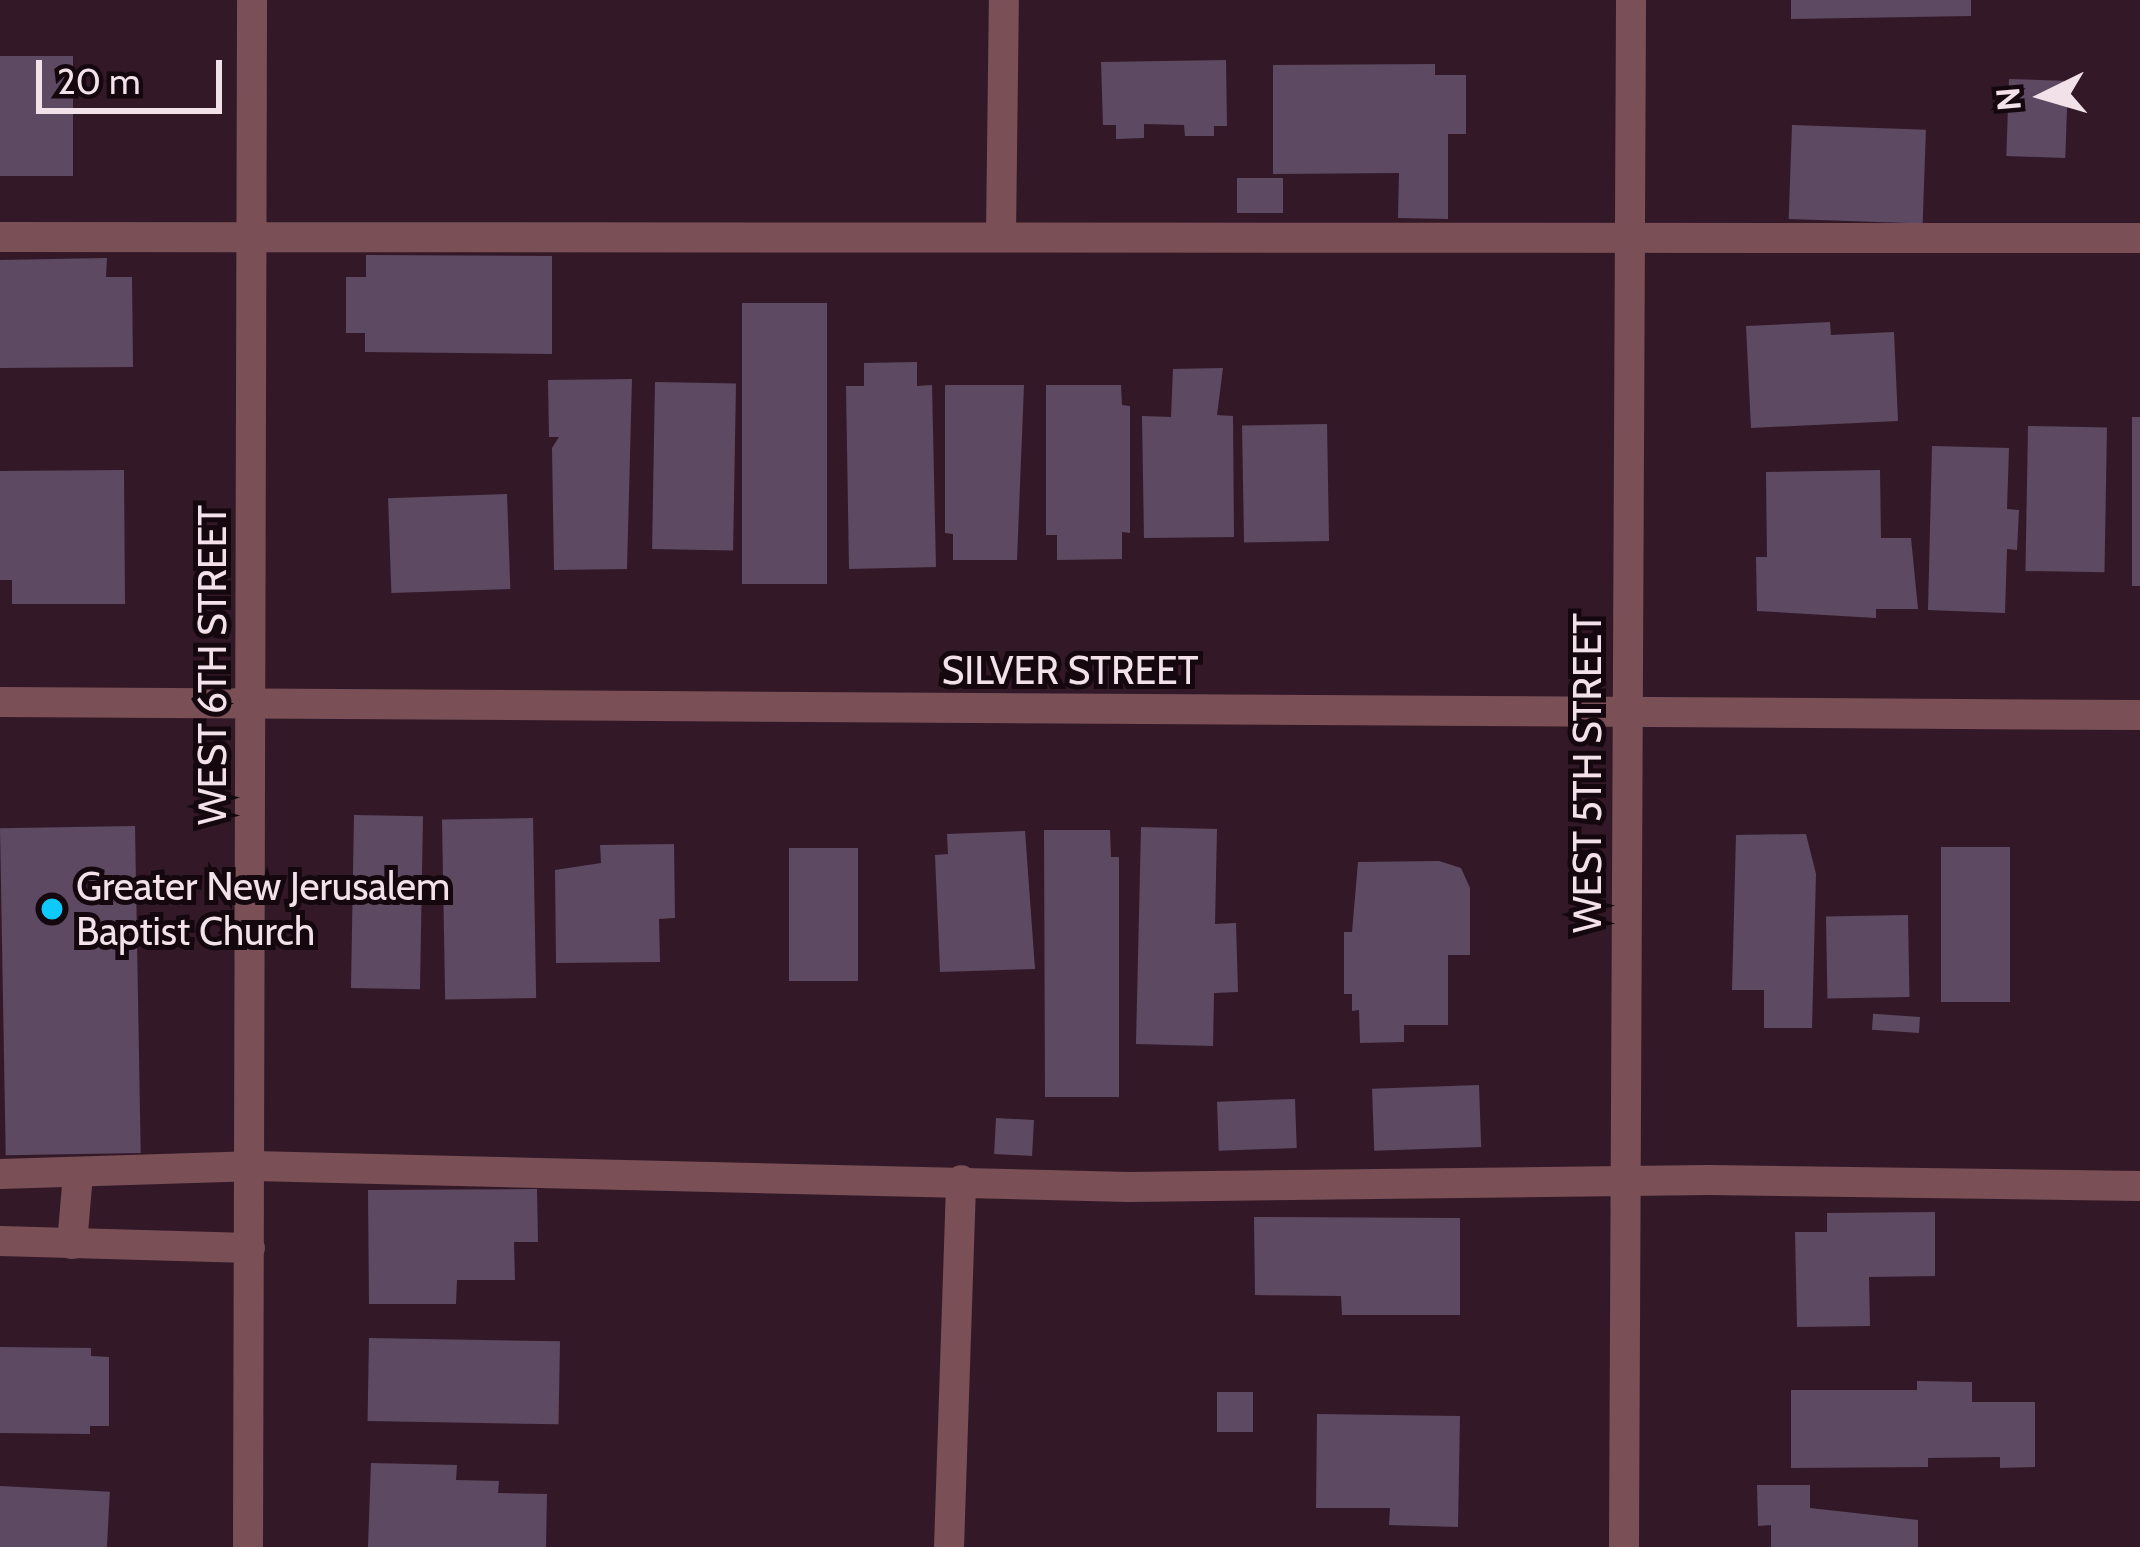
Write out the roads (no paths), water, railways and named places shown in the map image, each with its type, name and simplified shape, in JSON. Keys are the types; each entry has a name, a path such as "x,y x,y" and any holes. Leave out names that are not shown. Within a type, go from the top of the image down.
{"street":[{"name":"WEST 6TH STREET","path":"248,1547 252,0"},
{"path":"1001,235 1004,0"},
{"name":"WEST 5TH STREET","path":"1624,1547 1630,0"},
{"path":"0,237 1001,235 1629,242 2140,238"},
{"name":"SILVER STREET","path":"0,701 2140,715"},
{"path":"0,1174 250,1166 1129,1187 1625,1180 2140,1186"},
{"path":"72,1244 78,1174"},
{"path":"949,1547 961,1180"},
{"path":"0,1241 250,1248"}],"place":[{"name":"Greater New Jerusalem Baptist Church","path":"52,909"}]}
